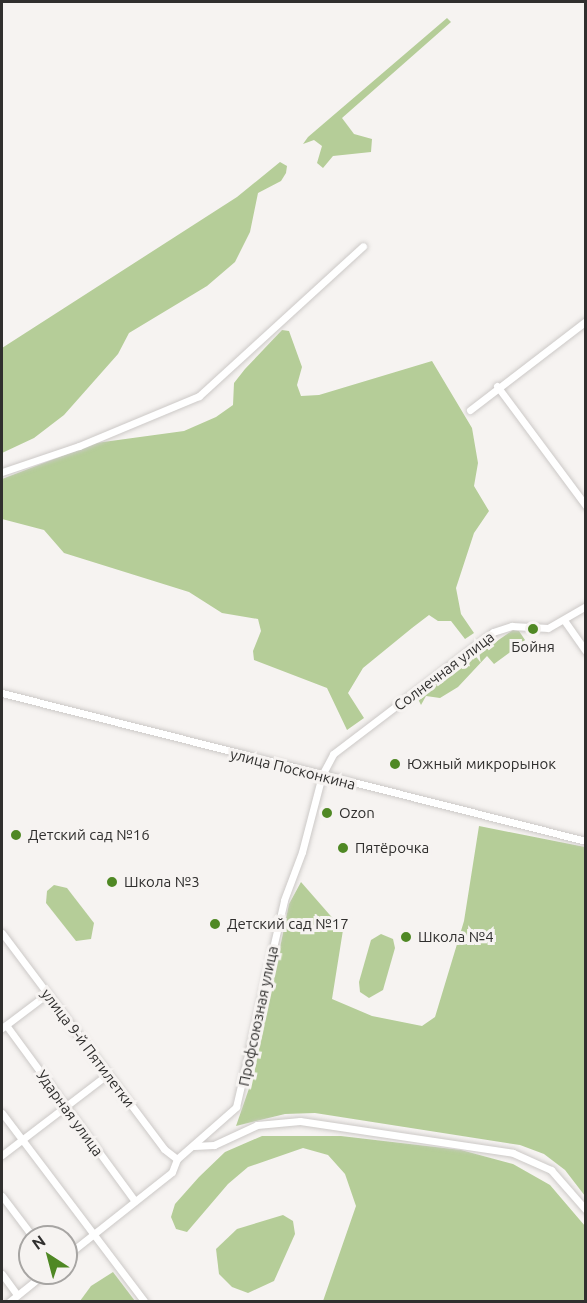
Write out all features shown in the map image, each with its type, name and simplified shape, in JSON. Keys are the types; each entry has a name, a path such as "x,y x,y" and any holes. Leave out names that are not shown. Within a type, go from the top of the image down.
{"street":[{"path":"2,472 79,446 200,396 363,246"},
{"path":"470,410 497,386 585,321"},
{"path":"497,386 585,506"},
{"name":"Солнечная улица","path":"322,776 338,751 493,632 512,626 548,628 585,606"},
{"path":"564,620 585,651"},
{"name":"улица Посконкина","path":"2,693 585,841"},
{"name":"Профсоюзная улица","path":"78,1246 172,1172 177,1159 232,1113 239,1100 284,900 302,852 322,776"},
{"name":"улица 9-й Пятилетки","path":"2,933 164,1149 177,1159"},
{"path":"4,1026 47,994"},
{"name":"Ударная улица","path":"4,1026 135,1201"},
{"path":"2,1155 108,1074"},
{"path":"2,1113 145,1302"},
{"path":"194,1146 214,1145 257,1125 300,1121 502,1151 552,1170 585,1210"},
{"path":"2,1196 24,1225"},
{"path":"2,1274 17,1295"},
{"path":"9,1302 30,1285"}],"green space":[{"path":"447,18 451,22 342,118 354,134 372,139 371,152 333,156 323,168 317,163 322,146 314,140 303,144 308,137"},
{"path":"280,162 287,166 286,173 281,181 258,193 250,232 235,262 207,286 129,333 118,354 64,415 34,438 2,453 2,348 237,197"},
{"path":"282,330 289,331 302,367 297,385 301,396 319,395 432,361 472,428 478,463 474,486 489,511 474,533 456,588 461,614 474,633 465,639 451,621 438,621 429,615 363,668 348,693 364,718 347,730 327,688 254,660 253,651 261,631 258,619 222,613 189,592 64,553 44,530 2,519 2,479 96,443 184,431 216,417 233,405 234,383"},
{"path":"513,630 519,631 525,640 516,648 494,664 487,656 458,687 440,698 426,696 421,705 417,697"},
{"path":"479,826 585,847 585,1196 565,1170 544,1154 520,1145 315,1113 285,1114 236,1126 254,1074 289,904 301,882 343,930 332,999 372,1016 422,1026 435,1017 464,921"},
{"path":"54,885 67,888 94,923 91,939 76,941 46,903 47,891"},
{"path":"381,934 393,939 395,948 383,990 369,998 360,992 359,982 371,940"},
{"path":"262,1136 341,1136 461,1150 513,1164 550,1185 585,1226 585,1301 323,1301 356,1206 345,1174 328,1155 303,1148 248,1167 228,1184 187,1232 176,1229 171,1217 175,1204 199,1177 225,1152"},
{"path":"283,1215 293,1221 295,1234 274,1281 248,1293 232,1287 219,1274 216,1249 237,1229"},
{"path":"113,1272 135,1301 80,1301 91,1286"}],"place":[{"name":"Бойня","path":"533,629"},
{"name":"Южный микрорынок","path":"395,764"},
{"name":"Ozon","path":"327,813"},
{"name":"Детский сад №16","path":"16,835"},
{"name":"Пятёрочка","path":"343,848"},
{"name":"Школа №3","path":"112,882"},
{"name":"Детский сад №17","path":"215,924"},
{"name":"Школа №4","path":"406,937"}]}
